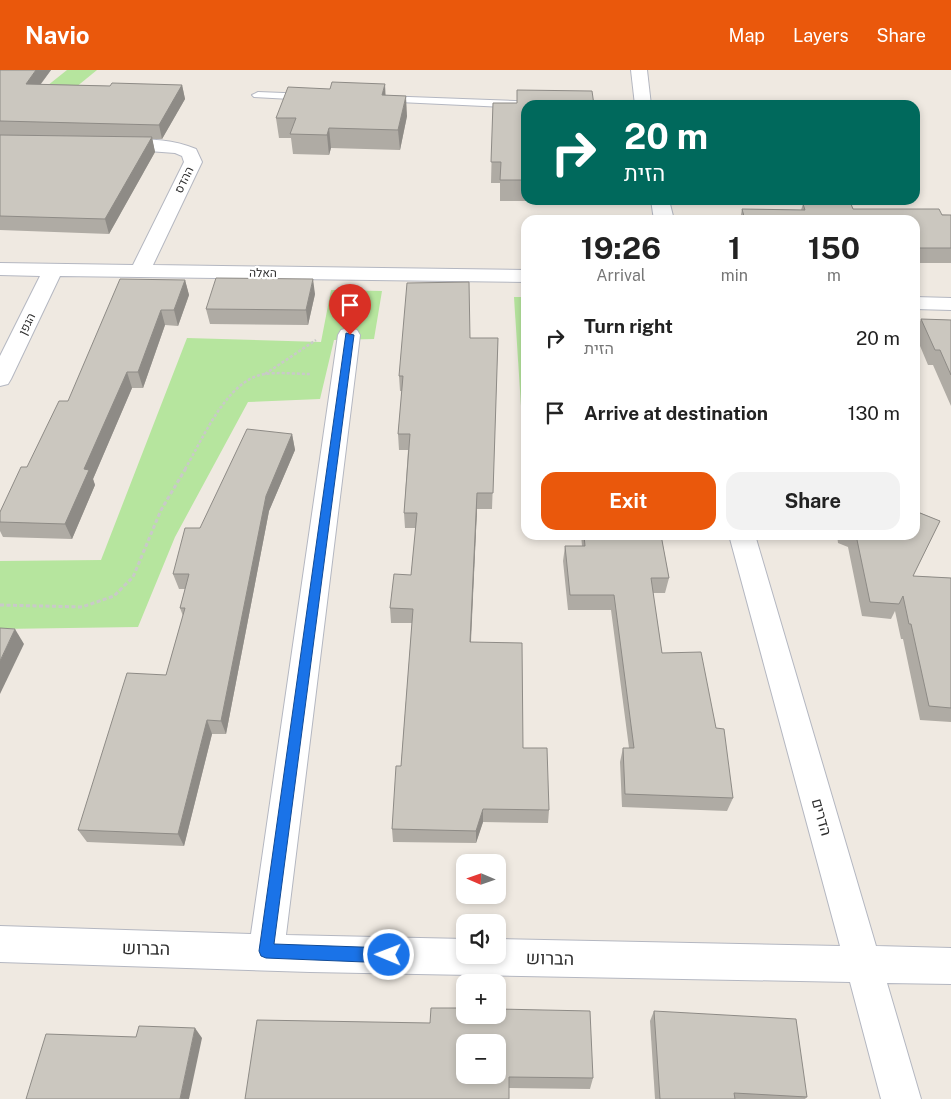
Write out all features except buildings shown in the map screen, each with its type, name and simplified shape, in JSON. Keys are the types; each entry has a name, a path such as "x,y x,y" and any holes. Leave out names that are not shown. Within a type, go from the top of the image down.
{"street":[{"path":"639,70 642,100"},
{"name":"ההדס","path":"98,144 156,145 179,148 190,153 193,162 140,271"},
{"name":"האלה","path":"0,269 521,276"},
{"name":"הגפן","path":"0,378 53,270"},
{"path":"920,303 951,304"},
{"path":"266,951 350,335"},
{"name":"הדרים","path":"743,540 901,1099"},
{"name":"הברוש","path":"0,944 266,951 310,954 951,966"}],"lane":[{"path":"258,95 316,97"},
{"path":"365,99 521,104"}],"path":[{"path":"0,605 82,606 114,596 133,577 161,510 228,397 246,380 264,374 344,374"}],"green space":[{"path":"67,70 97,70 70,92 42,90"},
{"path":"331,290 382,291 374,339 334,340 320,399 248,402 175,537 138,627 0,629 0,561 101,560 187,338 321,342"},
{"path":"514,297 521,297 521,406"}],"route":[{"path":"350,335 266,951 310,954 389,955"}]}
